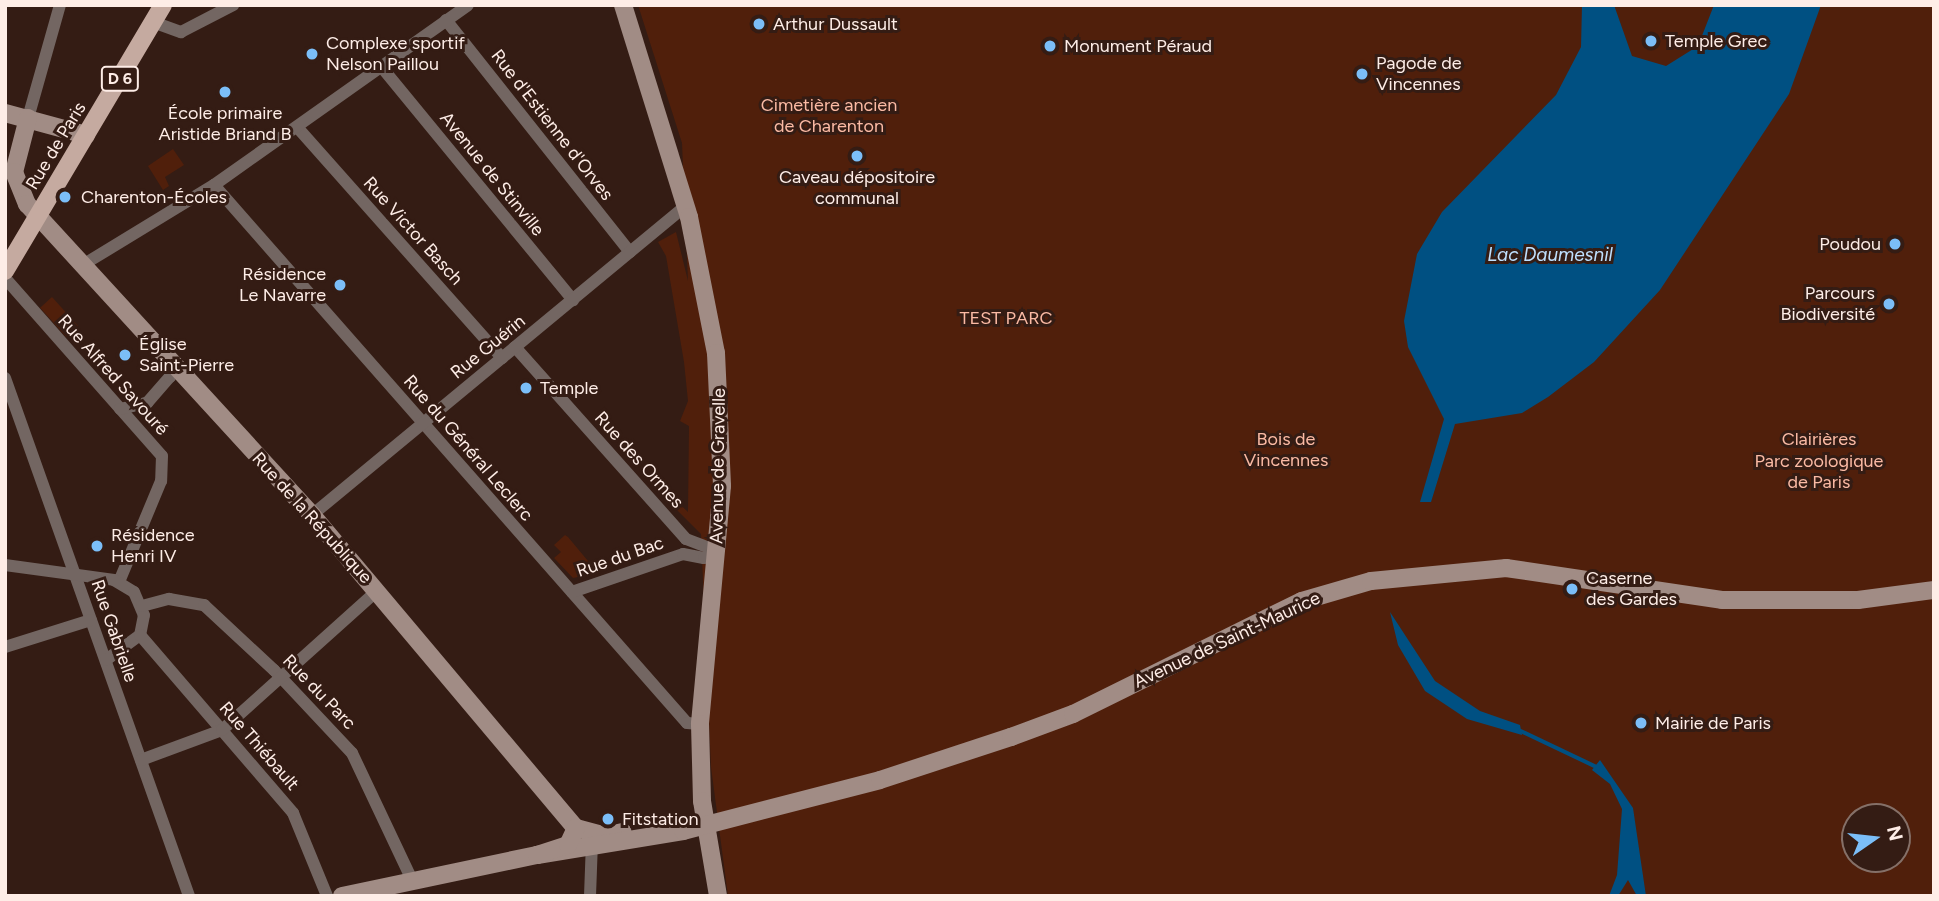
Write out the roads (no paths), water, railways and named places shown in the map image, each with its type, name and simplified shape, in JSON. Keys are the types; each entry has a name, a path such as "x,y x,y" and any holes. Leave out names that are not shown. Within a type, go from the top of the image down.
{"main road":[{"name":"Rue de Paris","path":"5,271 163,5"},
{"name":"Avenue de Gravelle","path":"623,5 686,206 711,313 720,391 718,551 699,724 704,821 718,896"},
{"path":"5,113 86,135"},
{"name":"Rue de la République","path":"28,118 15,181 38,216 86,263 171,363 312,515 576,828"},
{"name":"Avenue de Saint-Maurice","path":"704,821 880,780 1011,737 1073,713 1302,601 1371,581 1506,568 1722,600 1844,600 1934,590"},
{"path":"537,855 568,845 576,828 606,836 680,819 704,821"},
{"path":"342,896 382,891 412,880 537,855 584,850 704,821"}],"street":[{"path":"28,118 60,5"},
{"path":"153,22 181,32 233,5"},
{"path":"86,263 214,186 352,84 378,73 468,5"},
{"name":"Rue d'Estienne d'Orves","path":"446,20 630,252"},
{"name":"Avenue de Stinville","path":"378,73 573,300"},
{"name":"Rue Victor Basch","path":"297,127 502,358"},
{"name":"Rue du Général Leclerc","path":"214,186 687,723 699,724"},
{"name":"Rue Guérin","path":"312,515 686,206"},
{"name":"Rue Alfred Savouré","path":"5,278 162,456 165,469 120,582"},
{"name":"Rue des Ormes","path":"515,347 688,548"},
{"path":"120,409 147,403 170,377 171,363"},
{"name":"Rue Gabrielle","path":"5,378 188,896"},
{"path":"688,548 718,551"},
{"name":"Rue du Bac","path":"572,593 688,548"},
{"path":"5,565 77,578 120,582 142,606 140,635 106,660"},
{"path":"141,760 222,730 279,675 377,591"},
{"name":"Rue du Parc","path":"142,606 169,599 204,605 279,675 352,753 412,880"},
{"path":"5,647 91,620"},
{"name":"Rue Thiébault","path":"140,635 293,813 327,896"},
{"path":"590,896 584,850 606,836"}],"water":[{"name":"Lac Daumesnil","path":"1582,5 1614,5 1632,56 1666,66 1698,46 1714,5 1821,5 1789,94 1660,290 1594,362 1548,397 1522,413 1455,424 1431,502 1420,502 1444,419 1408,347 1404,321 1417,254 1442,212 1556,95 1581,47"},
{"path":"1390,612 1435,681 1480,711 1520,725 1522,735 1467,719 1425,691 1398,645"},
{"path":"1600,760 1633,808 1646,896 1637,896 1628,880 1618,896 1609,896 1617,875 1622,809 1610,784 1592,770"}],"waterway":[{"path":"1521,731 1599,768"}],"place":[{"name":"Arthur Dussault","path":"759,24"},
{"name":"Temple Grec","path":"1651,41"},
{"name":"Monument Péraud","path":"1050,46"},
{"name":"Complexe sportif Nelson Paillou","path":"312,54"},
{"name":"Pagode de Vincennes","path":"1362,74"},
{"name":"École primaire Aristide Briand B","path":"225,92"},
{"name":"Caveau dépositoire communal","path":"857,156"},
{"name":"Charenton-Écoles","path":"65,197"},
{"name":"Poudou","path":"1895,244"},
{"name":"Résidence Le Navarre","path":"340,285"},
{"name":"Parcours Biodiversité","path":"1889,304"},
{"name":"Église Saint-Pierre","path":"125,355"},
{"name":"Temple","path":"526,388"},
{"name":"Résidence Henri IV","path":"97,546"},
{"name":"Caserne des Gardes","path":"1572,589"},
{"name":"Mairie de Paris","path":"1641,723"},
{"name":"Fitstation","path":"608,819"}],"park label":[{"name":"Cimetière ancien de Charenton","path":"829,116"},
{"name":"TEST PARC","path":"1006,318"},
{"name":"Clairières","path":"1819,439"},
{"name":"Bois de Vincennes","path":"1286,450"},
{"name":"Parc zoologique de Paris","path":"1819,472"}]}
